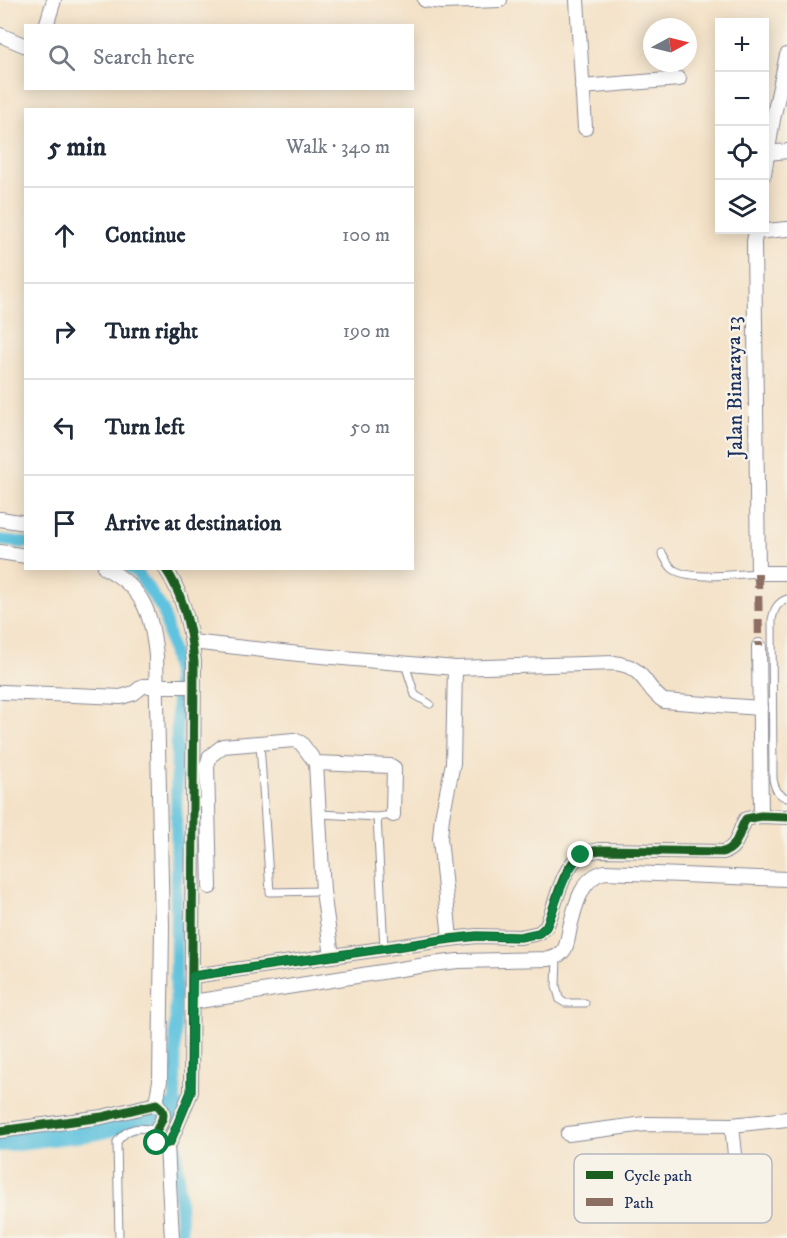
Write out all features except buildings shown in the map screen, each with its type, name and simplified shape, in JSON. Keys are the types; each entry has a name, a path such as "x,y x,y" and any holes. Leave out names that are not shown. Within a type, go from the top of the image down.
{"street":[{"path":"425,0 450,2 500,0"},
{"path":"577,0 585,128"},
{"path":"46,24 50,1"},
{"path":"0,35 24,45"},
{"path":"769,148 787,55"},
{"path":"582,87 678,79"},
{"path":"769,153 787,151"},
{"name":"Jalan Binaraya 13","path":"769,230 787,229"},
{"name":"Jalan Binaraya 13","path":"755,234 758,573"},
{"path":"0,519 24,523"},
{"path":"0,552 24,555"},
{"path":"109,570 123,578 138,593 148,613 154,634 159,686 162,926 160,1080 156,1104"},
{"path":"166,570 181,598 192,642 190,686 193,976 191,1092 167,1145 172,1238"},
{"path":"758,573 787,573"},
{"path":"192,642 455,668 615,663 630,667 641,675 657,697 664,701 759,708"},
{"path":"759,646 761,816"},
{"path":"450,939 440,838 453,763 455,668"},
{"path":"2,692 121,697 134,693 142,686 190,686"},
{"path":"210,887 208,760 210,756 223,746 294,740 301,743 316,763 323,891 332,956"},
{"path":"316,763 391,766 394,768 393,815"},
{"path":"193,976 450,939 477,936 520,937 539,933 546,927 561,884 581,855 600,850 723,852 731,850 736,845 740,827 746,819 761,816 787,817"},
{"path":"193,1002 432,964 557,957 567,945 570,923 585,884 591,877 605,872 787,879"},
{"path":"0,1131 102,1117 156,1104"},
{"path":"156,1104 163,1111 163,1118 156,1131 157,1143 161,1146 167,1145"},
{"path":"568,1134 663,1123 732,1125 787,1119"},
{"path":"732,1125 735,1154"}],"lane":[{"path":"662,553 674,570 683,573 697,575 758,573"},
{"path":"787,599 778,604 772,620 773,779 775,789 787,798"},
{"path":"405,664 415,695 430,704"},
{"path":"260,743 270,892 323,891"},
{"path":"319,814 377,817 393,815"},
{"path":"377,817 384,948"},
{"path":"557,957 556,986 560,1000 565,1003 585,1003"},
{"path":"119,1238 117,1142 122,1134 138,1127 156,1131"}],"waterway":[{"path":"0,540 24,543"},
{"path":"134,570 163,610 177,673 175,1110"},
{"path":"168,1111 175,1110"},
{"path":"0,1141 92,1130 153,1116"},
{"path":"177,1147 182,1238"}],"marked path":[{"path":"758,573 759,646"}],"cycle path":[{"path":"0,1131 102,1117 156,1104 163,1115 155,1135 161,1145 170,1142 191,1092 194,662 186,613 166,570"},
{"path":"193,976 450,939 477,936 520,937 539,933 546,927 568,869 581,855 600,850 723,852 735,843 746,819 761,816 787,817"}],"route":[{"path":"157,1143 161,1146 170,1142 191,1092 193,976 450,939 477,936 531,936 546,927 561,884 581,855"}]}
